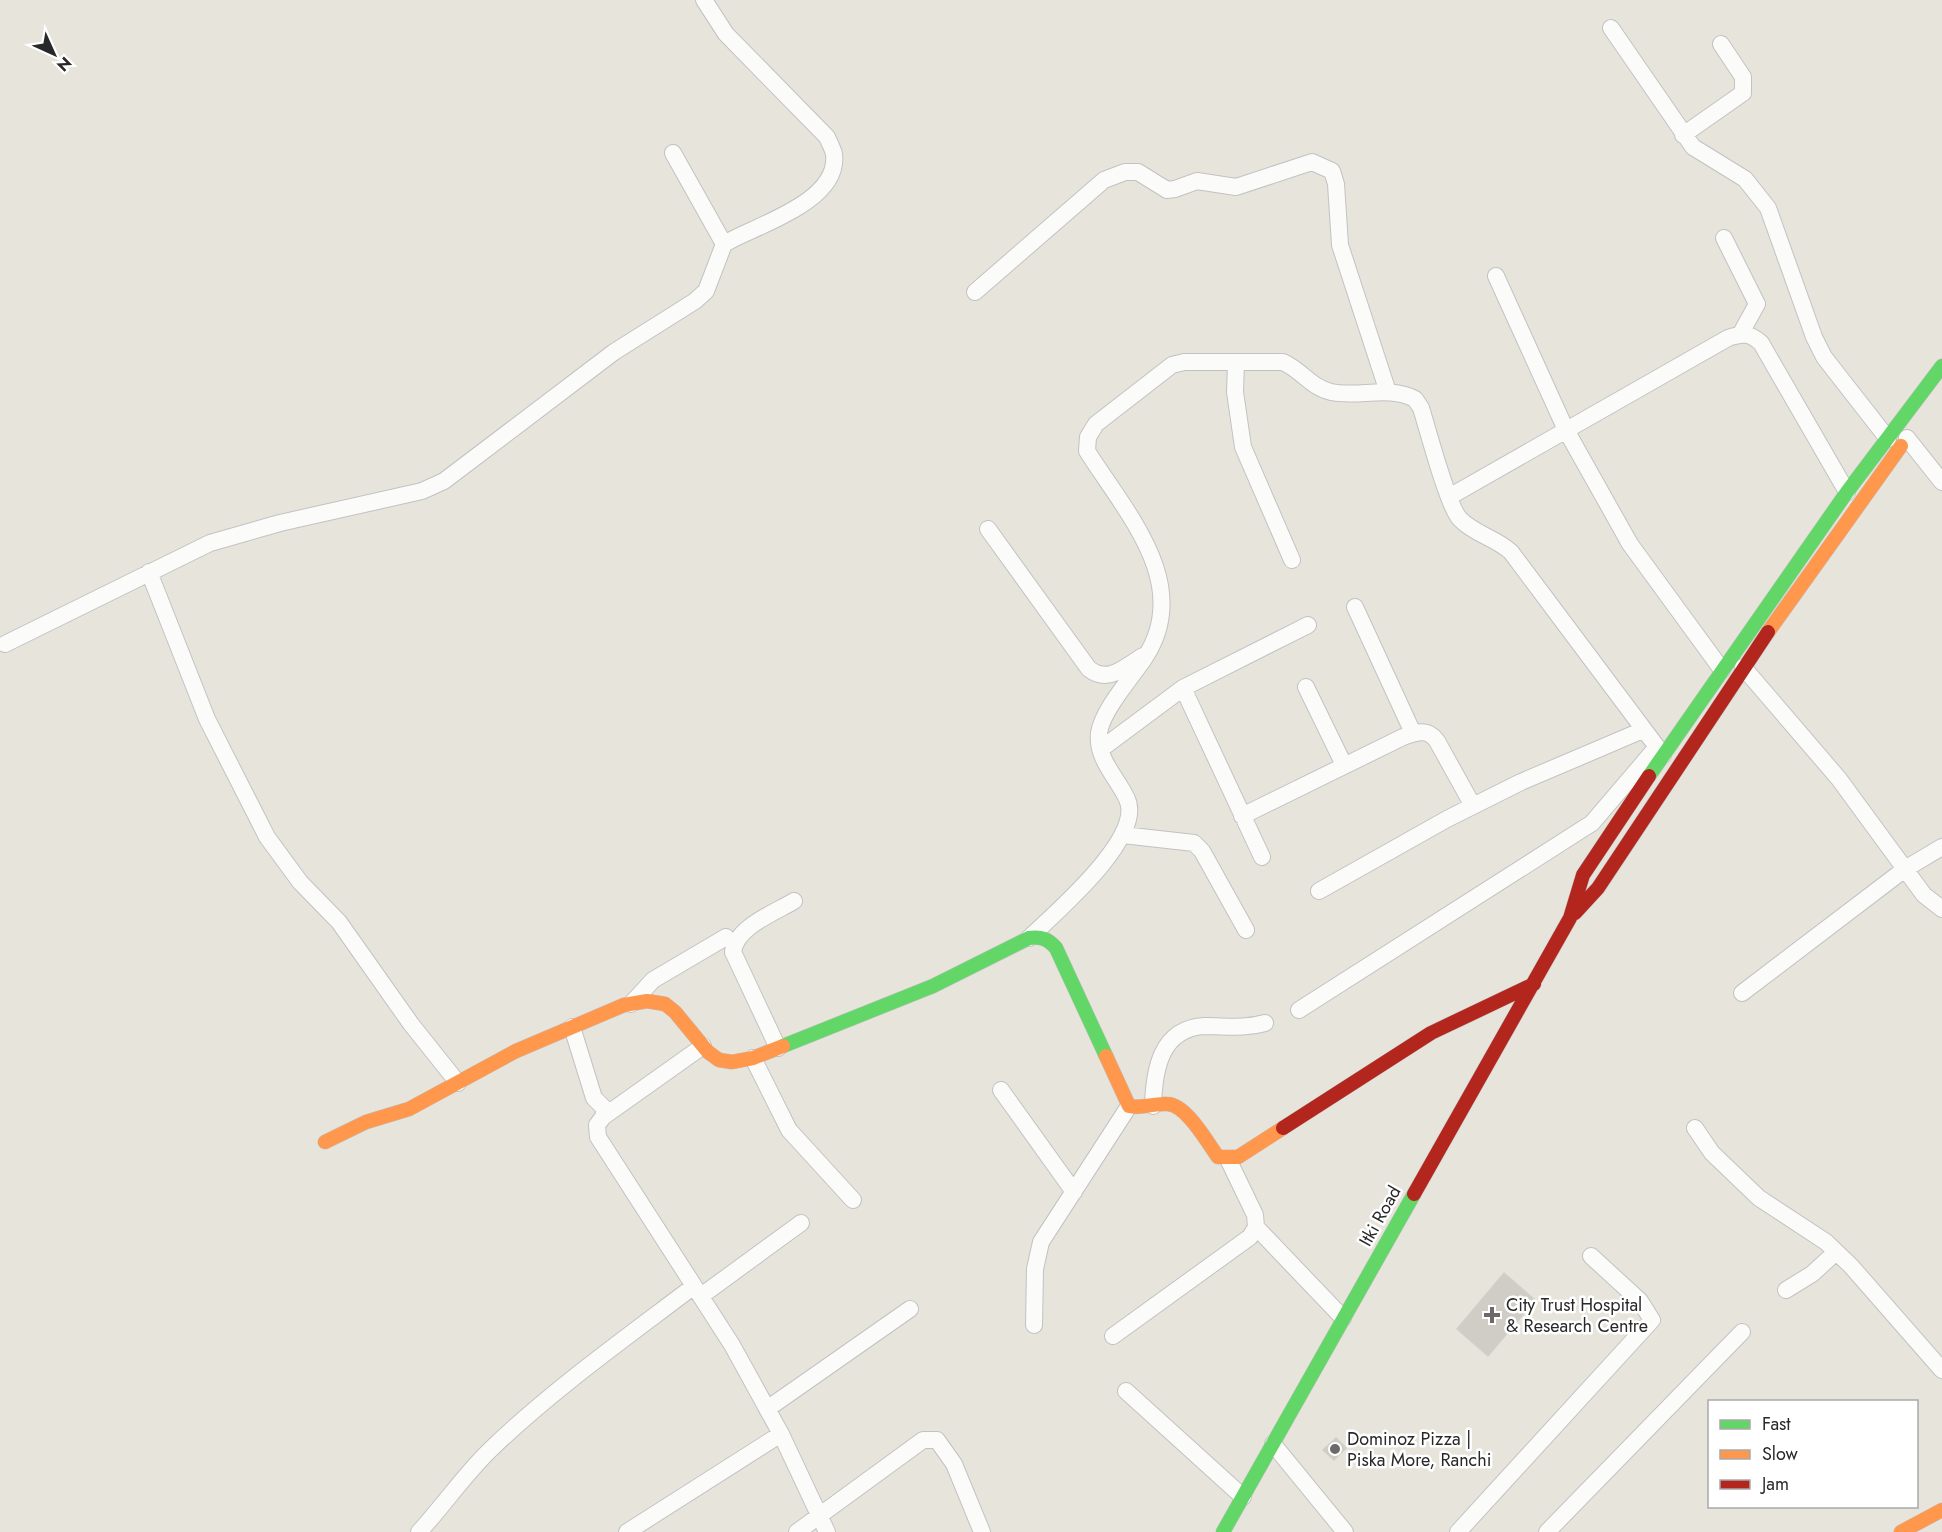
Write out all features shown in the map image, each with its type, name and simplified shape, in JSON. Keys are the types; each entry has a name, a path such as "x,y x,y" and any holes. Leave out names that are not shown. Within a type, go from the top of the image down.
{"street":[{"path":"5,644 210,543 236,534 422,491 444,482 614,352 695,301 706,291 724,244 806,203 822,188 832,171 834,153 827,137 726,33 704,0"},
{"path":"1611,28 1693,147 1745,179 1757,191 1768,208 1814,337 1824,357 1888,439"},
{"path":"1683,135 1743,93 1743,77 1722,44"},
{"path":"673,153 724,244"},
{"path":"975,292 1104,180 1113,175 1138,172 1167,189 1175,189 1197,181 1236,187 1312,162 1332,171 1336,184 1340,245 1388,392"},
{"path":"1724,238 1756,303 1741,333"},
{"path":"1496,276 1566,430 1630,544 1722,669"},
{"path":"1449,496 1728,338 1741,333 1752,334 1761,343 1847,492"},
{"path":"1029,938 1079,890 1123,835 1130,819 1130,805 1106,766 1099,733 1106,716 1149,652 1164,605 1161,582 1133,523 1087,451 1088,437 1096,424 1172,365 1184,362 1283,362 1294,367 1319,389 1334,393 1388,392 1407,395 1415,399 1421,408 1449,496 1460,519 1495,539 1511,552 1660,752"},
{"path":"1236,362 1235,392 1243,447 1292,560"},
{"path":"1570,918 1583,875 1660,752 1722,669 1847,492 1942,366"},
{"path":"1570,918 1598,888 1743,667 1911,433 1942,482"},
{"path":"988,529 1089,669 1099,676 1110,676 1149,652"},
{"path":"149,572 207,719 267,837 300,882 339,922 411,1024 458,1083"},
{"path":"1355,607 1413,733"},
{"path":"1101,749 1183,688 1308,626"},
{"path":"1743,667 1839,779 1924,895 1942,909"},
{"path":"1306,687 1344,765"},
{"path":"1183,688 1262,857"},
{"path":"1319,891 1473,806 1643,730"},
{"path":"1242,816 1413,733 1432,734 1473,806"},
{"path":"1299,1010 1579,833 1608,807 1660,752"},
{"path":"1123,835 1194,843 1202,851 1246,930"},
{"path":"1742,993 1905,870 1942,847"},
{"path":"778,1048 733,952 734,942 741,933 794,901"},
{"name":"Itki Road","path":"1223,1532 1570,918"},
{"path":"325,1142 366,1122 409,1109 516,1051 631,1004 647,1001 664,1004 675,1012 702,1046 719,1060 732,1062 753,1058 933,986 1029,938 1039,936 1048,939 1056,948 1129,1106 1137,1109 1165,1102 1180,1108 1218,1157 1228,1160 1238,1157 1431,1033 1534,984"},
{"path":"631,1004 653,980 726,937"},
{"path":"1153,1106 1154,1074 1167,1043 1193,1029 1238,1028 1265,1023"},
{"path":"572,1027 594,1098 605,1109 603,1117"},
{"path":"702,1046 603,1117 597,1125 597,1131 604,1148 732,1345 781,1434 827,1532"},
{"path":"753,1058 789,1130 853,1200"},
{"path":"1001,1090 1074,1192"},
{"path":"1034,1325 1037,1251 1129,1106"},
{"path":"1695,1128 1712,1152 1759,1198 1826,1242 1851,1266 1942,1370"},
{"path":"1113,1336 1250,1236 1256,1227 1255,1215 1228,1160"},
{"path":"419,1532 457,1485 493,1447 594,1362 801,1223"},
{"path":"1256,1227 1343,1318"},
{"path":"1786,1290 1812,1274 1835,1253"},
{"path":"1458,1532 1652,1320 1640,1301 1591,1256"},
{"path":"767,1409 910,1309"},
{"path":"1547,1532 1742,1332"},
{"path":"1126,1391 1243,1497"},
{"path":"627,1532 781,1434"},
{"path":"797,1532 923,1440 937,1440 946,1450 982,1532"},
{"path":"1273,1444 1345,1532"},
{"path":"1901,1532 1942,1510"}],"building":[{"path":"1504,1273 1535,1300 1488,1356 1457,1329"},
{"name":"Dominoz Pizza | Piska More, Ranchi","path":"1336,1438 1346,1448 1334,1460 1323,1450"}],"traffic: fast":[{"path":"1649,776 1847,492 1942,366"},
{"path":"783,1046 933,986 1029,938 1037,937 1047,940 1056,948 1106,1056"},
{"path":"1223,1532 1414,1194"}],"traffic: slow":[{"path":"1768,632 1901,446"},
{"path":"325,1142 366,1122 409,1109 516,1051 624,1005 647,1001 665,1004 675,1012 708,1052 719,1060 732,1062 753,1058 783,1046"},
{"path":"1106,1056 1129,1106 1167,1104 1181,1110 1196,1125 1218,1157 1238,1157 1283,1128"},
{"path":"1901,1532 1942,1510"}],"traffic: jam":[{"path":"1575,913 1598,888 1768,632"},
{"path":"1414,1194 1570,918 1583,875 1649,776"},
{"path":"1283,1128 1431,1033 1534,984"}],"place":[{"name":"City Trust Hospital & Research Centre","path":"1492,1315"},
{"name":"Dominoz Pizza | Piska More, Ranchi","path":"1335,1449"}]}
